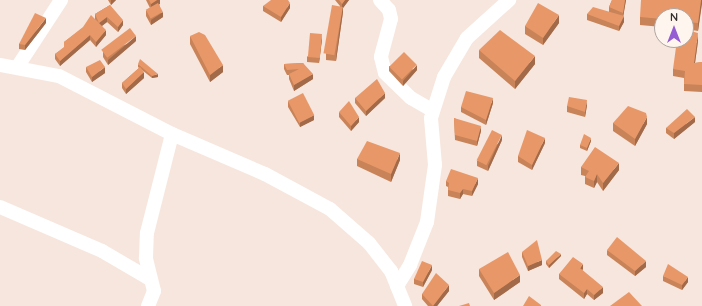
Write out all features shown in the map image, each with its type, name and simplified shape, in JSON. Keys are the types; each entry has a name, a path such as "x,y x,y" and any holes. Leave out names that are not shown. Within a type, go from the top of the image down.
{"street":[{"path":"18,66 62,0"},
{"path":"380,0 389,10 391,20 381,57 385,73 411,98 432,110"},
{"path":"397,286 415,254 427,222 434,176 430,126 432,110 449,67 467,38 509,0"},
{"path":"0,65 18,66 59,76 172,134 265,174 330,210 369,243 391,272 404,306"},
{"path":"148,306 154,291 146,258 148,233 172,134"},
{"path":"0,207 102,251 150,279"}],"building":[{"path":"149,0 157,0 151,4"},
{"path":"271,0 288,0 290,3 281,17 263,6"},
{"path":"339,0 345,0 342,4"},
{"path":"612,0 625,0 623,13 609,7"},
{"path":"641,0 701,0 698,23 694,23 694,8 654,8 654,18 640,17"},
{"path":"158,3 163,12 151,19 146,10"},
{"path":"538,3 559,15 543,38 525,26"},
{"path":"110,5 123,20 118,27 107,17 99,23 95,14"},
{"path":"332,5 343,7 334,55 323,53"},
{"path":"593,7 624,16 619,26 587,14"},
{"path":"35,13 46,18 25,45 19,44"},
{"path":"91,15 106,30 96,42 90,35 60,61 55,54 64,47 64,42 83,27"},
{"path":"130,28 136,36 107,58 101,50"},
{"path":"500,30 535,56 515,81 479,50"},
{"path":"199,32 205,35 223,65 210,75 190,36"},
{"path":"694,32 698,33 694,63 702,62 702,85 684,84 685,71 673,69 676,48 694,48"},
{"path":"310,33 322,34 320,58 308,57"},
{"path":"404,52 417,65 402,80 389,67"},
{"path":"140,59 158,74 152,76 138,64"},
{"path":"100,60 105,67 92,77 86,67"},
{"path":"303,63 313,74 294,85 289,74 299,69 287,70 284,64"},
{"path":"140,67 144,72 126,89 122,83"},
{"path":"377,79 385,93 366,111 355,98"},
{"path":"466,91 493,98 486,120 461,107"},
{"path":"303,93 314,115 299,123 288,101"},
{"path":"569,97 587,100 585,112 567,106"},
{"path":"349,101 359,117 351,126 339,112"},
{"path":"628,106 646,113 647,117 635,139 613,123"},
{"path":"687,109 695,117 674,133 666,128"},
{"path":"454,118 481,126 477,141 455,135"},
{"path":"492,130 502,135 486,165 477,160"},
{"path":"527,130 545,138 532,165 518,156"},
{"path":"584,134 591,138 587,148 580,145"},
{"path":"367,141 400,153 391,174 357,159"},
{"path":"595,147 619,163 603,183 597,174 594,181 585,177 589,171 581,167"},
{"path":"451,169 478,178 472,191 463,189 460,193 448,190 449,183 446,181"},
{"path":"617,237 646,261 635,271 607,250"},
{"path":"537,240 542,260 528,266 522,252"},
{"path":"556,251 561,254 549,265 546,261"},
{"path":"508,252 520,275 494,293 479,269"},
{"path":"573,257 583,264 580,268 603,287 594,295 587,289 584,293 559,274"},
{"path":"422,261 432,265 423,282 414,279"},
{"path":"668,264 688,277 682,285 663,276"},
{"path":"436,273 449,285 433,306 422,294"},
{"path":"629,292 642,306 610,306"},
{"path":"529,296 541,305 541,306 523,306"},
{"path":"469,303 470,306 459,306"}]}
